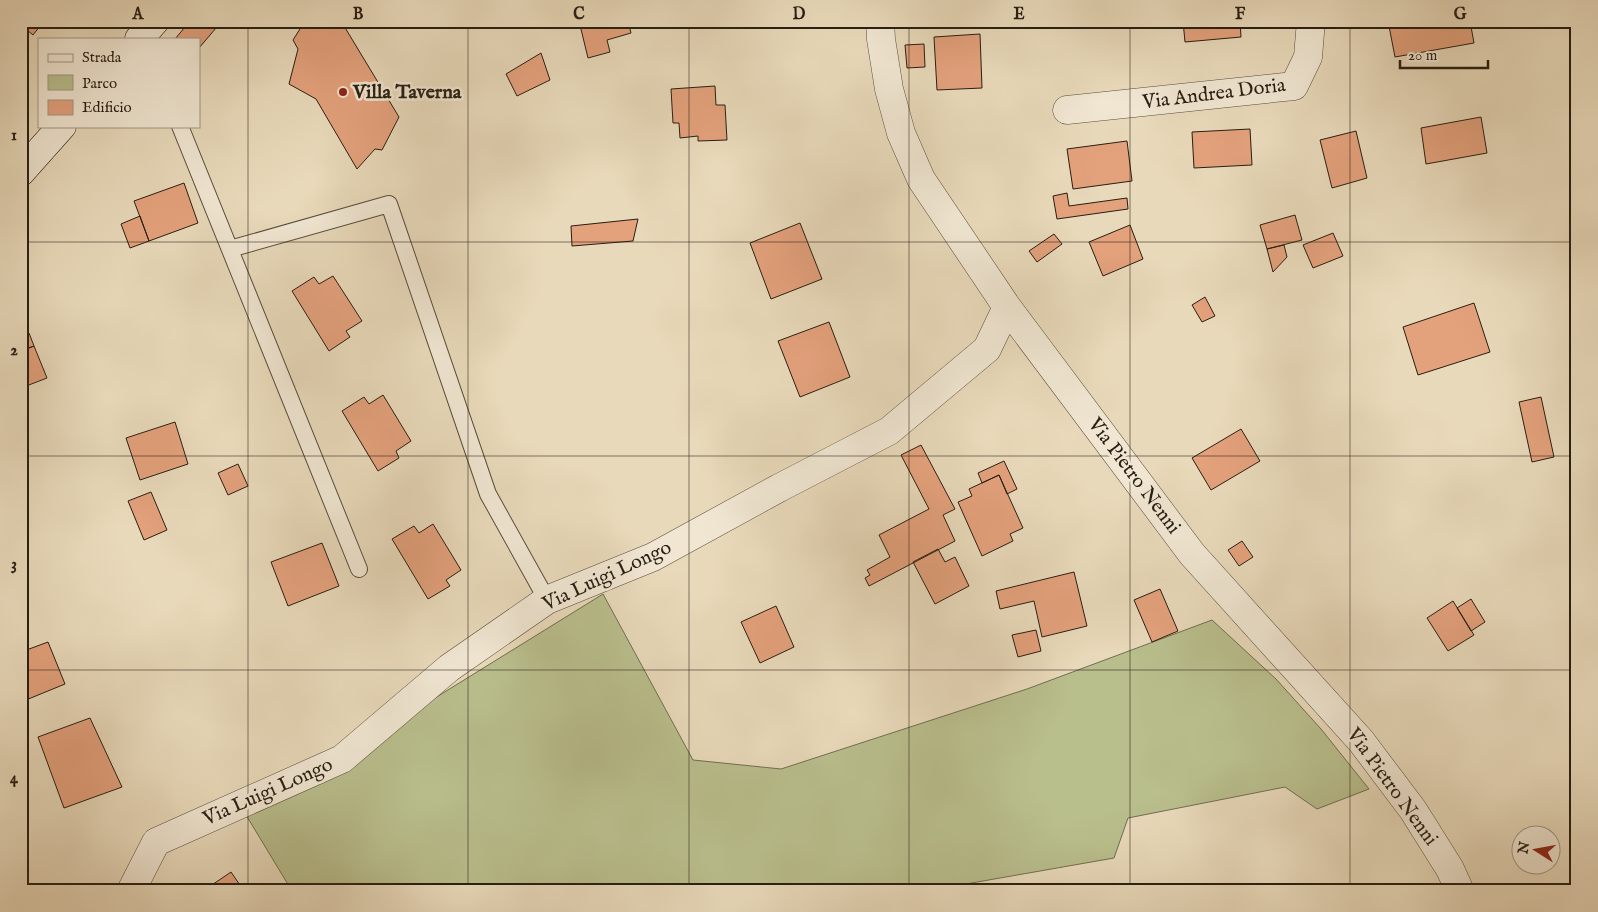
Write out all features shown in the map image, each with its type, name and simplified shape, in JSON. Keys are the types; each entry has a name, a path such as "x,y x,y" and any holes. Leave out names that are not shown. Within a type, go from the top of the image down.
{"street":[{"name":"Via Pietro Nenni","path":"880,21 880,39 901,133 921,179 1007,307 1192,554 1361,741 1413,810 1450,869 1460,891"},
{"name":"Via Andrea Doria","path":"1067,110 1294,86 1308,57 1310,21"},
{"path":"21,172 60,128"},
{"name":"Via Luigi Longo","path":"131,891 156,842 342,759 449,668 548,600 653,556 890,431 987,349 1007,307"}],"lane":[{"path":"181,128 359,569"},
{"path":"230,249 389,204 488,494 548,600"}],"green space":[{"path":"603,594 693,760 781,769 1027,689 1212,620 1276,679 1321,729 1369,789 1317,809 1285,787 1128,818 1114,858 926,891 292,891 246,815"}],"building":[{"path":"21,21 44,21 33,35 21,25"},
{"path":"190,21 222,21 200,47 200,38 176,38"},
{"name":"Villa Taverna","path":"305,21 341,21 399,117 382,150 375,149 357,169 316,99 289,84 298,49 293,40"},
{"path":"579,21 628,21 631,33 607,40 610,52 588,58"},
{"path":"750,21 796,21 796,26 769,28 768,24 750,24"},
{"path":"1183,21 1240,21 1241,37 1185,42"},
{"path":"1388,21 1470,21 1474,43 1395,57"},
{"path":"980,34 982,88 937,90 934,37"},
{"path":"924,44 925,67 907,68 905,45"},
{"path":"541,53 550,80 517,96 506,74"},
{"path":"715,86 716,105 725,105 727,140 698,141 698,136 680,138 679,123 673,123 671,89"},
{"path":"1481,117 1487,153 1426,164 1421,128"},
{"path":"1250,129 1252,165 1194,168 1192,132"},
{"path":"1356,131 1367,178 1332,188 1320,140"},
{"path":"1127,141 1132,181 1073,189 1067,149"},
{"path":"184,183 198,223 149,241 134,201"},
{"path":"1067,193 1069,206 1127,198 1128,209 1057,219 1053,196"},
{"path":"1295,215 1302,240 1267,249 1260,225"},
{"path":"140,216 149,241 130,248 121,224"},
{"path":"638,219 633,241 572,246 571,226"},
{"path":"800,223 822,279 771,299 750,243"},
{"path":"1130,225 1143,259 1103,276 1089,242"},
{"path":"1333,233 1343,256 1313,268 1303,245"},
{"path":"1054,234 1062,244 1037,262 1029,251"},
{"path":"1284,245 1287,257 1273,272 1267,249"},
{"path":"333,276 362,321 346,331 350,337 329,351 292,291 314,277 319,284"},
{"path":"1205,297 1215,316 1202,322 1192,305"},
{"path":"1474,303 1490,352 1418,375 1403,327"},
{"path":"829,322 850,377 800,397 778,341"},
{"path":"29,333 34,346 21,351 21,336"},
{"path":"34,346 47,378 21,388 21,351"},
{"path":"383,395 411,441 396,451 399,458 378,471 342,411 364,397 369,404"},
{"path":"1541,397 1554,457 1532,462 1519,402"},
{"path":"175,422 188,464 140,480 126,438"},
{"path":"1241,429 1260,461 1211,490 1192,458"},
{"path":"921,445 955,509 943,515 955,541 869,586 865,578 870,575 867,570 890,557 879,535 929,509 901,455"},
{"path":"1004,461 1017,489 1007,494 999,475 982,483 978,473"},
{"path":"238,464 248,486 228,495 218,473"},
{"path":"999,475 1023,528 1010,534 1013,541 982,556 958,502 972,496 969,489"},
{"path":"151,492 167,530 144,540 128,501"},
{"path":"433,524 461,570 446,580 450,586 428,599 392,539 414,526 419,533"},
{"path":"1242,541 1253,557 1239,566 1228,550"},
{"path":"322,543 339,586 288,606 271,562"},
{"path":"938,549 945,562 955,557 969,586 935,604 913,562"},
{"path":"1074,572 1087,626 1042,637 1034,601 1000,609 996,591"},
{"path":"1160,589 1178,631 1152,642 1134,600"},
{"path":"1471,599 1485,622 1471,631 1457,608"},
{"path":"1453,601 1474,635 1448,651 1427,618"},
{"path":"776,606 794,647 760,663 741,622"},
{"path":"1036,630 1041,651 1018,657 1012,635"},
{"path":"48,642 65,684 21,702 21,652"},
{"path":"90,718 122,787 64,808 38,737"},
{"path":"231,872 244,891 203,891"}],"place":[{"name":"Villa Taverna","path":"343,92"}]}
